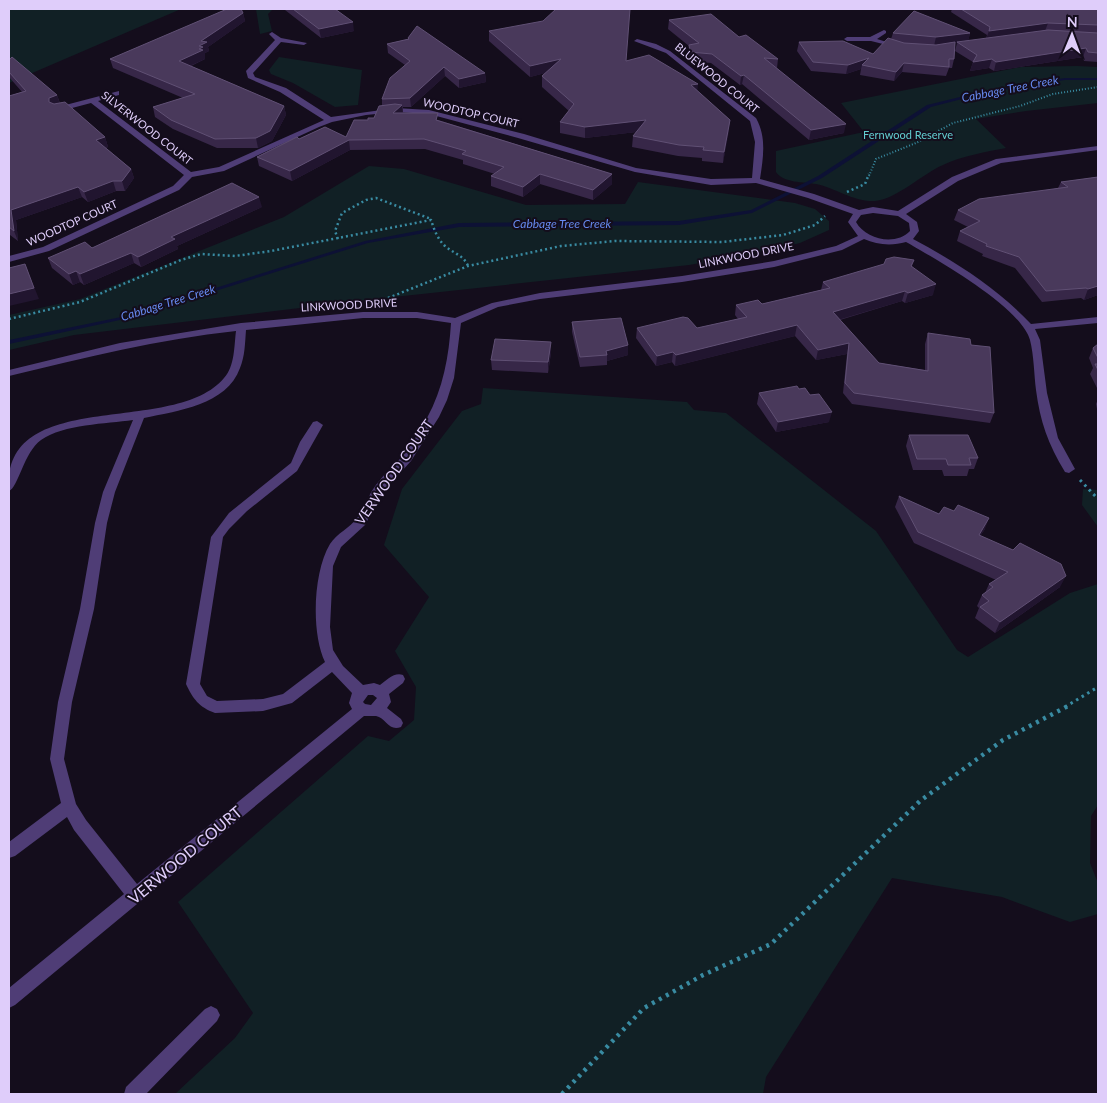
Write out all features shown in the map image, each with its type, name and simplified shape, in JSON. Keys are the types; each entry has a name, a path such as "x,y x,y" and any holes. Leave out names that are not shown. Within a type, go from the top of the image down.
{"street":[{"path":"871,39 884,32"},
{"path":"272,34 279,40 304,43"},
{"path":"847,39 871,39 881,44 908,49"},
{"path":"279,40 252,68 249,73 252,78 282,90 330,120"},
{"name":"BLUEWOOD COURT","path":"637,41 654,45 668,52 753,120 760,140 756,180"},
{"name":"SILVERWOOD COURT","path":"57,110 116,93"},
{"name":"SILVERWOOD COURT","path":"92,100 189,175"},
{"name":"WOODTOP COURT","path":"9,259 46,248 176,188 189,175 221,169 330,120 396,110 429,112 520,136 635,170 711,182 756,180 811,196 858,213"},
{"path":"900,214 955,179 999,161 1098,148"},
{"path":"882,210 900,214 916,226 913,235 907,239 891,242 864,236 857,232 852,222 858,213 882,210"},
{"name":"LINKWOOD DRIVE","path":"9,373 120,346 241,326 363,315 417,315 456,321 495,305 540,296 682,280 774,264 839,248 864,236"},
{"path":"907,239 956,266 1013,310 1029,326 1035,340 1042,393 1052,438 1069,469"},
{"path":"1029,326 1098,320"},
{"name":"VERWOOD COURT","path":"361,692 341,675 326,650 322,633 325,567 334,547 360,524 369,511 372,498 403,462 438,409 445,392 455,342 456,321"},
{"path":"9,486 22,453 40,435 63,426 140,415 202,400 227,382 237,362 241,326"},
{"path":"136,896 80,825 70,806 57,759 65,702 87,609 101,523 109,492 140,415"},
{"path":"317,425 303,447 301,457 294,468 238,510 224,523 217,537 193,684 202,700 215,708 263,705 287,699 333,664"},
{"path":"381,692 398,678"},
{"path":"374,688 381,692 384,702 378,709 369,712 361,710 356,703 361,692 374,688"},
{"path":"378,709 396,723"},
{"name":"VERWOOD COURT","path":"9,999 361,710"},
{"path":"9,850 70,806"},
{"path":"133,1094 211,1015"}],"path":[{"path":"847,192 865,184 876,159 916,143 953,123 1020,106 1053,94 1098,87"},
{"path":"338,239 335,231 342,213 366,200 376,198 431,220 434,223 437,236 445,246 466,260 468,266"},
{"path":"381,300 388,299 468,266 561,246 615,240 722,242 782,235 815,225 826,216 824,212"},
{"path":"9,319 80,302 201,254 235,256 271,252 431,220"},
{"path":"1069,469 1098,499"},
{"path":"562,1094 644,1008 704,975 771,944 920,801 1003,740 1081,700 1098,687"}],"green space":[{"path":"9,9 181,9 9,83"},
{"path":"256,9 273,9 268,14 272,31 260,34"},
{"path":"279,57 362,70 358,105 335,107 293,83 271,74 269,70"},
{"name":"Fernwood Reserve","path":"1021,67 1098,67 1098,103 976,119 1006,148 950,162 935,169 892,196 875,201 867,201 816,184 789,180 779,176 776,172 776,151 864,132 841,103"},
{"path":"369,166 404,169 526,205 625,204 638,182 795,203 815,209 829,221 829,230 800,243 689,265 366,300 74,335 9,350 9,315 80,299 284,217"},
{"path":"483,388 687,402 694,410 726,413 876,531 957,650 968,657 1070,593 1098,584 1098,805 1091,816 1090,863 1098,883 1098,914 1070,922 1002,897 892,878 766,1077 763,1094 175,1094 235,1038 253,1013 178,902 368,736 389,741 414,720 416,687 395,651 429,597 384,545 402,489 462,411 481,404"},
{"path":"1083,489 1098,490 1098,527 1082,505"}],"building":[{"path":"227,9 241,9 243,13 201,41 207,42 199,46 203,47 199,49 203,50 179,61 284,106 270,131 256,138 215,139 171,120 153,107 195,94 110,59"},
{"path":"293,9 335,9 353,22 319,29"},
{"path":"556,9 630,9 626,61 649,55 698,84 691,85 730,120 724,152 703,150 704,147 679,145 633,136 646,120 585,127 560,122 574,104 542,76 561,59 530,66 489,31 543,21"},
{"path":"961,9 1098,9 1098,25 1048,23 989,31 990,27"},
{"path":"914,11 970,33 936,37 893,33"},
{"path":"711,14 739,37 746,35 778,59 764,58 846,124 811,130 744,75 741,76 712,54 690,52 689,45 699,43 669,20"},
{"path":"417,26 485,73 459,79 444,67 410,98 382,99 390,78 410,61 387,44 409,39"},
{"path":"1048,30 1098,33 1098,53 1088,52 1086,48 996,62 992,59 973,62 977,55 957,42"},
{"path":"888,38 904,43 936,45 955,42 954,59 949,59 949,67 904,63 896,72 862,65 869,58 848,65 813,62 799,42 843,41 873,54"},
{"path":"12,57 57,95 49,98 49,102 54,104 65,102 105,137 96,140 131,169 122,181 113,181 84,192 78,187 11,210 14,231 9,227 9,96 26,91 9,72 9,60"},
{"path":"402,105 393,113 438,113 436,120 612,174 593,190 540,174 523,187 491,176 504,167 462,154 466,151 424,139 349,140 290,171 257,157 297,137 299,139 325,127 346,137 354,120 374,118 379,106"},
{"path":"1098,177 1098,286 1088,289 1046,291 1019,257 986,246 987,244 960,231 980,221 958,210 979,199 1068,187 1061,182"},
{"path":"232,183 259,197 171,237 175,239 138,257 131,253 80,274 76,271 69,274 48,258 85,242 92,248"},
{"path":"894,257 914,260 911,266 936,284 833,312 879,363 928,371 928,333 970,339 971,345 990,347 994,413 854,393 845,383 849,343 818,350 797,325 676,355 673,352 657,356 637,328 683,317 688,318 697,328 747,317 736,305 758,300 762,304 830,288 823,282 884,264 886,259"},
{"path":"25,264 34,288 9,294 9,268"},
{"path":"621,318 628,345 606,351 607,355 580,357 572,322"},
{"path":"495,339 551,342 548,362 491,360"},
{"path":"1098,344 1098,358 1093,348"},
{"path":"797,386 799,389 805,388 810,395 819,394 832,412 778,422 759,393"},
{"path":"909,435 968,435 978,458 969,458 971,465 948,465 946,459 917,459"},
{"path":"899,496 939,514 944,507 954,511 958,505 989,518 979,535 1013,550 1020,543 1061,564 1066,576 1000,622 980,607 989,601 982,595 993,587 989,584 1008,572 918,532"}],"waterway":[{"name":"Cabbage Tree Creek","path":"9,342 127,317 367,242 459,225 679,223 752,211 820,177 929,106 989,91 1065,79 1098,79"}]}
